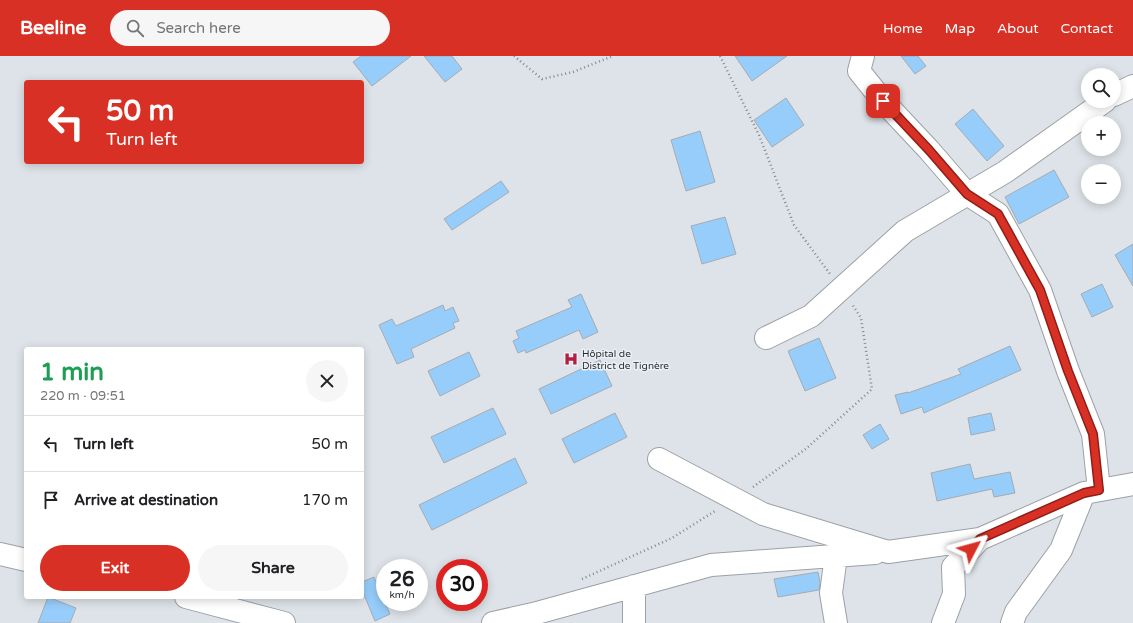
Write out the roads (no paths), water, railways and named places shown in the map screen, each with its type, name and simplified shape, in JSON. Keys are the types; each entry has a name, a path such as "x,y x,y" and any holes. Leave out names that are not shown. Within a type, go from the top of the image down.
{"street":[{"path":"863,56 859,71 883,101 929,150 967,194 998,214 1040,290 1068,371 1093,434 1091,492 1061,550 1016,612 1012,623"},
{"path":"1121,92 1133,86"},
{"path":"766,338 810,316 905,231 1005,172 1095,108"},
{"path":"659,459 763,514 888,552"},
{"path":"493,623 711,565 888,552 980,539 1091,492 1133,484"},
{"path":"943,623 954,594 953,567 980,539"},
{"path":"0,554 24,560"},
{"path":"836,556 831,593 836,623"},
{"path":"634,586 634,623"},
{"path":"194,599 284,623"}],"place":[{"name":"Hôpital de District de Tignère","path":"571,359"}]}
